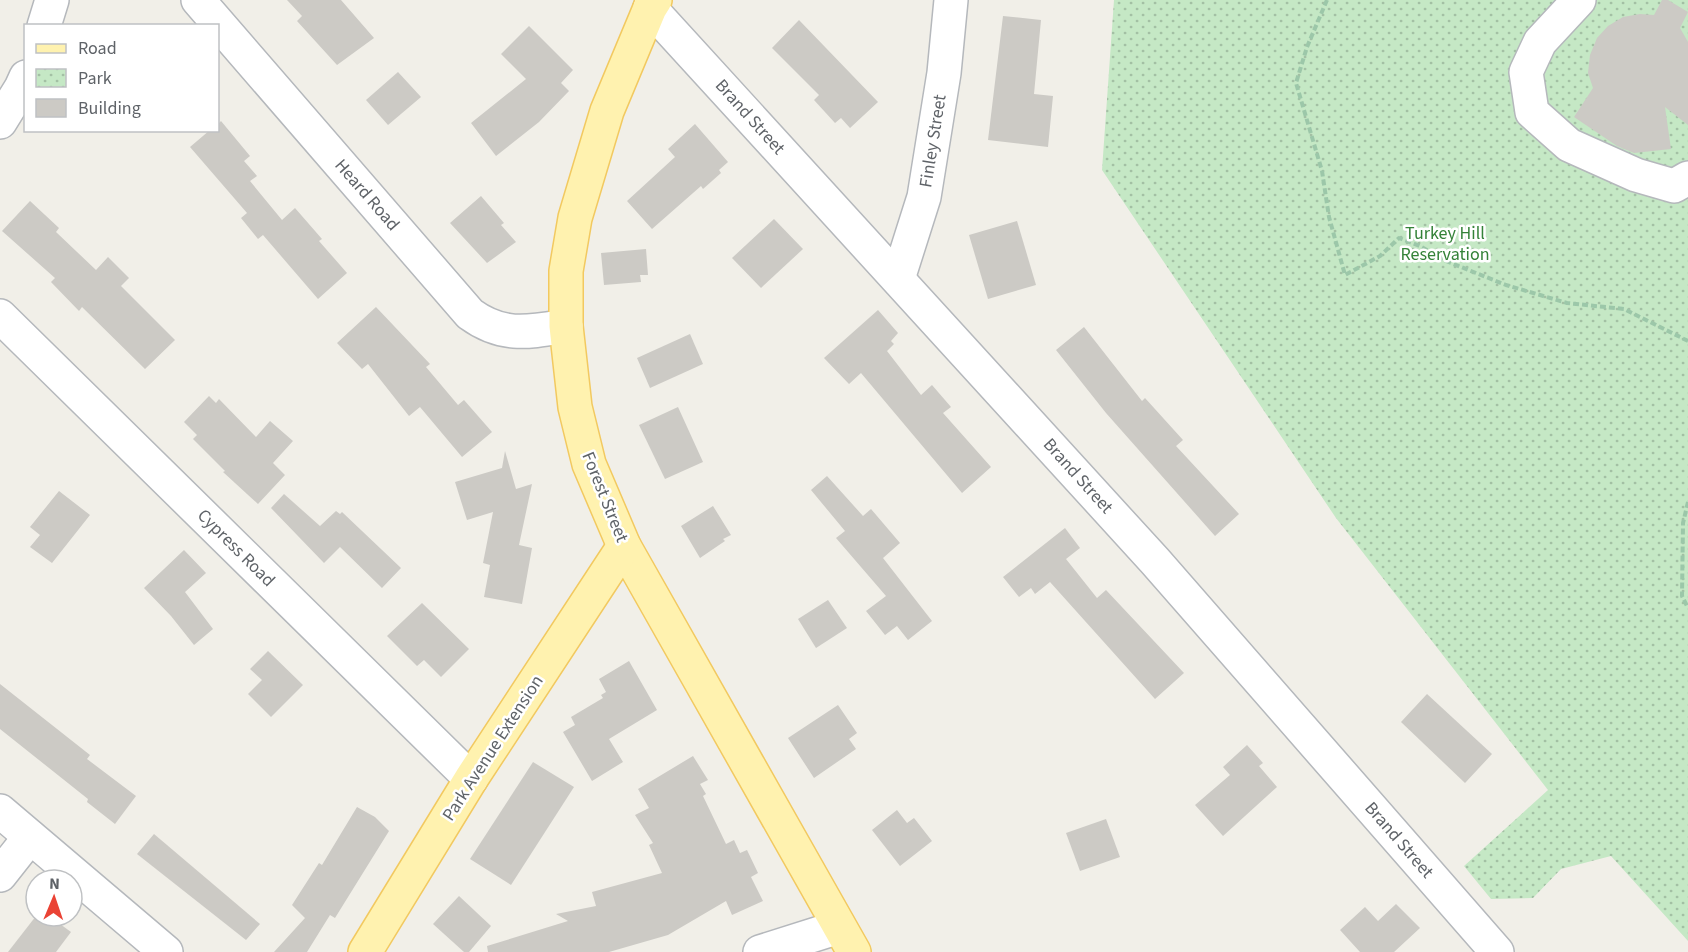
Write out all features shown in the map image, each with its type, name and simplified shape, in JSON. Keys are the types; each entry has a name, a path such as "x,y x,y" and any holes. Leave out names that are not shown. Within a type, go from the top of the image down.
{"main road":[{"name":"Forest Street","path":"652,4 607,111 575,218 566,271 566,326 575,407 589,464 624,546 846,939"},
{"name":"Park Avenue Extension","path":"365,952 471,780 624,546"}],"street":[{"path":"45,24 52,0"},
{"name":"Heard Road","path":"198,0 219,24"},
{"name":"Finley Street","path":"898,279 924,197 944,73 951,0"},
{"path":"1579,0 1540,42 1526,72 1532,112 1569,145 1636,175 1674,186 1688,177"},
{"name":"Brand Street","path":"652,4 1155,561 1497,952"},
{"name":"Heard Road","path":"219,24 470,314 485,324 512,333 566,326"},
{"path":"1,118 24,81"},
{"name":"Cypress Road","path":"0,316 471,780"},
{"path":"0,810 166,952"},
{"path":"0,875 30,837"},
{"path":"759,952 846,939"}],"path":[{"path":"1327,0 1307,47 1296,83 1322,171 1329,217 1345,275 1380,256 1399,238 1420,246 1446,261 1506,285 1567,303 1624,309 1688,341"},
{"path":"1688,502 1683,523 1682,596 1688,608"}],"green space":[{"name":"Turkey Hill Reservation","path":"1114,0 1688,0 1688,941 1611,856 1561,869 1533,898 1491,899 1464,866 1548,790 1336,518 1102,170"}],"building":[{"path":"287,0 341,0 374,38 337,65 297,21 302,16"},
{"path":"1662,0 1668,0 1688,12 1680,28 1688,42 1688,125 1665,107 1671,149 1634,153 1617,146 1574,117 1593,88 1588,73 1590,55 1597,38 1608,26 1623,17 1640,14 1654,15"},
{"path":"1003,16 1041,20 1034,94 1053,96 1048,147 988,140"},
{"path":"799,20 878,102 850,128 841,118 835,123 814,100 819,95 772,48"},
{"path":"529,26 573,70 561,83 569,91 539,122 496,156 471,123 526,79 501,54"},
{"path":"398,72 421,97 388,125 366,100"},
{"path":"221,121 250,156 244,161 257,176 250,181 282,220 295,208 322,239 319,241 347,273 318,299 263,235 258,239 241,218 247,213 190,147 208,132 219,132"},
{"path":"695,124 728,162 719,170 721,173 703,189 701,186 652,229 627,201 675,157 668,149"},
{"path":"481,196 504,223 501,225 516,242 487,263 450,223"},
{"path":"30,201 59,228 56,232 96,270 108,257 129,278 121,286 175,340 145,369 82,307 79,311 51,282 55,278 2,231"},
{"path":"774,219 803,249 761,288 732,258"},
{"path":"1017,221 1036,285 988,299 969,235"},
{"path":"646,249 648,275 640,275 641,282 604,285 601,253"},
{"path":"376,307 430,364 426,367 458,405 464,400 492,432 462,457 420,407 409,416 368,364 362,369 337,343"},
{"path":"878,310 898,333 891,341 894,344 887,351 921,395 932,385 951,407 943,413 991,467 962,493 861,373 849,384 824,358"},
{"path":"1084,327 1142,401 1145,398 1183,440 1176,446 1239,514 1215,536 1106,413 1056,350"},
{"path":"690,334 703,364 650,388 637,358"},
{"path":"209,396 216,403 219,399 256,437 270,421 293,441 273,463 285,475 258,504 223,472 225,471 193,439 197,435 184,422"},
{"path":"678,407 703,462 665,479 639,425"},
{"path":"505,451 516,489 532,484 519,545 532,548 522,604 484,597 490,565 483,563 493,512 467,520 455,482 502,468"},
{"path":"827,476 863,516 871,509 900,543 883,558 932,621 908,640 897,626 885,635 866,611 886,596 836,538 845,531 811,490"},
{"path":"59,491 90,515 52,563 30,547 40,535 30,527"},
{"path":"284,494 320,526 336,511 340,514 342,512 401,568 382,588 340,547 324,563 271,508"},
{"path":"713,506 731,535 700,558 681,526"},
{"path":"1065,528 1080,548 1066,559 1097,598 1106,590 1184,673 1155,699 1050,582 1035,594 1031,588 1019,597 1003,577"},
{"path":"184,550 206,573 185,592 213,629 194,645 171,616 144,588"},
{"path":"828,600 847,628 816,648 798,619"},
{"path":"422,603 469,649 441,677 424,660 417,666 387,636"},
{"path":"268,651 303,685 271,717 248,694 262,680 250,669"},
{"path":"629,661 657,710 609,739 623,762 592,781 563,732 575,725 571,717 603,698 601,695 606,692 599,679"},
{"path":"0,684 90,755 87,759 136,796 115,824 87,802 88,799 0,729"},
{"path":"1427,694 1492,754 1465,783 1401,722"},
{"path":"838,705 857,733 849,739 856,749 814,778 788,738"},
{"path":"1247,745 1263,763 1259,766 1277,787 1223,836 1195,805 1230,775 1223,767"},
{"path":"693,756 708,780 700,784 706,794 703,796 726,844 734,840 740,853 747,850 758,873 751,877 763,901 732,915 726,901 668,935 609,952 488,952 487,946 568,921 556,914 596,906 592,892 662,873 649,845 653,843 635,815 649,808 638,789"},
{"path":"533,762 574,787 511,885 470,859"},
{"path":"357,807 375,817 389,831 335,918 330,915 307,952 274,952 305,918 292,905 319,863 322,865"},
{"path":"897,810 907,823 914,818 932,841 900,866 872,830"},
{"path":"1106,819 1120,857 1080,871 1066,833"},
{"path":"154,834 260,924 246,940 137,854"},
{"path":"459,896 491,926 469,952 464,952 433,924"},
{"path":"1396,904 1420,928 1394,952 1360,952 1340,930 1365,907 1378,921"},
{"path":"27,928 66,928 71,932 56,952 8,952"}]}
